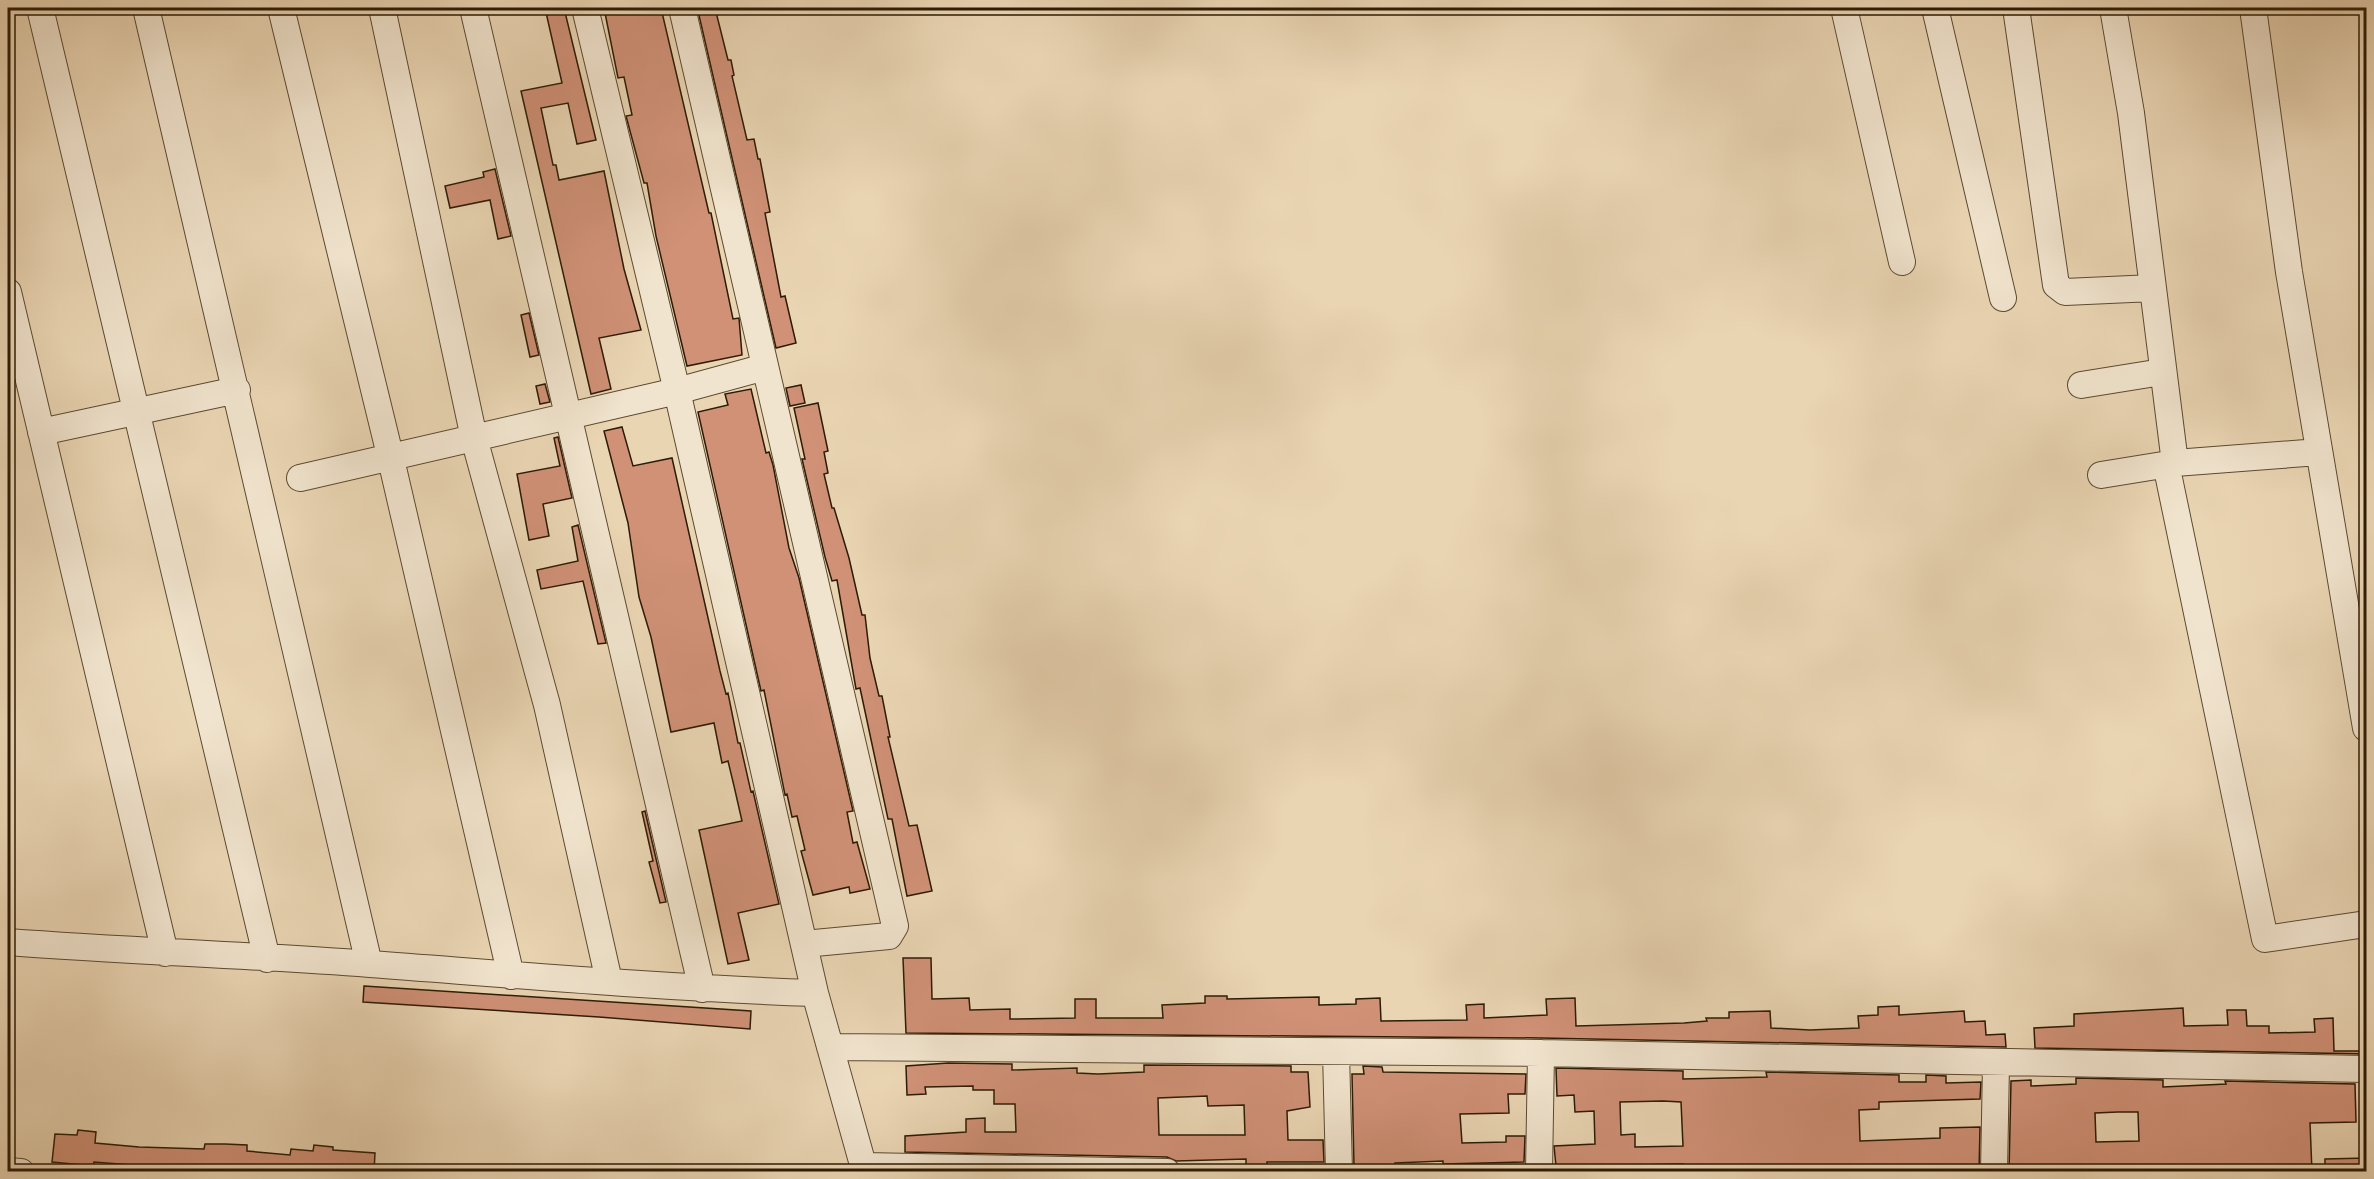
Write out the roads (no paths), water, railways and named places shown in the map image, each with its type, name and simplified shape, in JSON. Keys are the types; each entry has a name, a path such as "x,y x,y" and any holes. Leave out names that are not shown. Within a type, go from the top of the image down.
{"street":[{"path":"40,8 267,959"},
{"path":"146,8 237,390 369,964"},
{"path":"281,8 390,455 511,976"},
{"path":"382,8 474,438 547,705 609,981"},
{"path":"473,8 570,414 702,989"},
{"path":"585,8 677,391 815,993 864,1169 1167,1172"},
{"path":"682,8 895,926 889,936 804,944"},
{"path":"1844,8 1902,261"},
{"path":"1935,8 2003,298"},
{"path":"2016,8 2056,285 2065,292 2153,288"},
{"path":"2114,8 2131,113 2153,288 2170,463 2265,939 2367,924"},
{"path":"2253,8 2289,272 2367,728"},
{"path":"8,292 165,953"},
{"path":"300,478 390,455 677,391 765,367"},
{"path":"2081,385 2162,372"},
{"path":"41,432 237,390"},
{"path":"2101,475 2170,463 2319,452"},
{"path":"8,942 369,964 702,989 815,993"},
{"path":"830,1047 1541,1053 1996,1064 2367,1069"},
{"path":"1336,1052 1339,1172"},
{"path":"1539,1172 1541,1053"},
{"path":"1994,1172 1996,1064"},
{"path":"8,1171 21,1172"}]}
